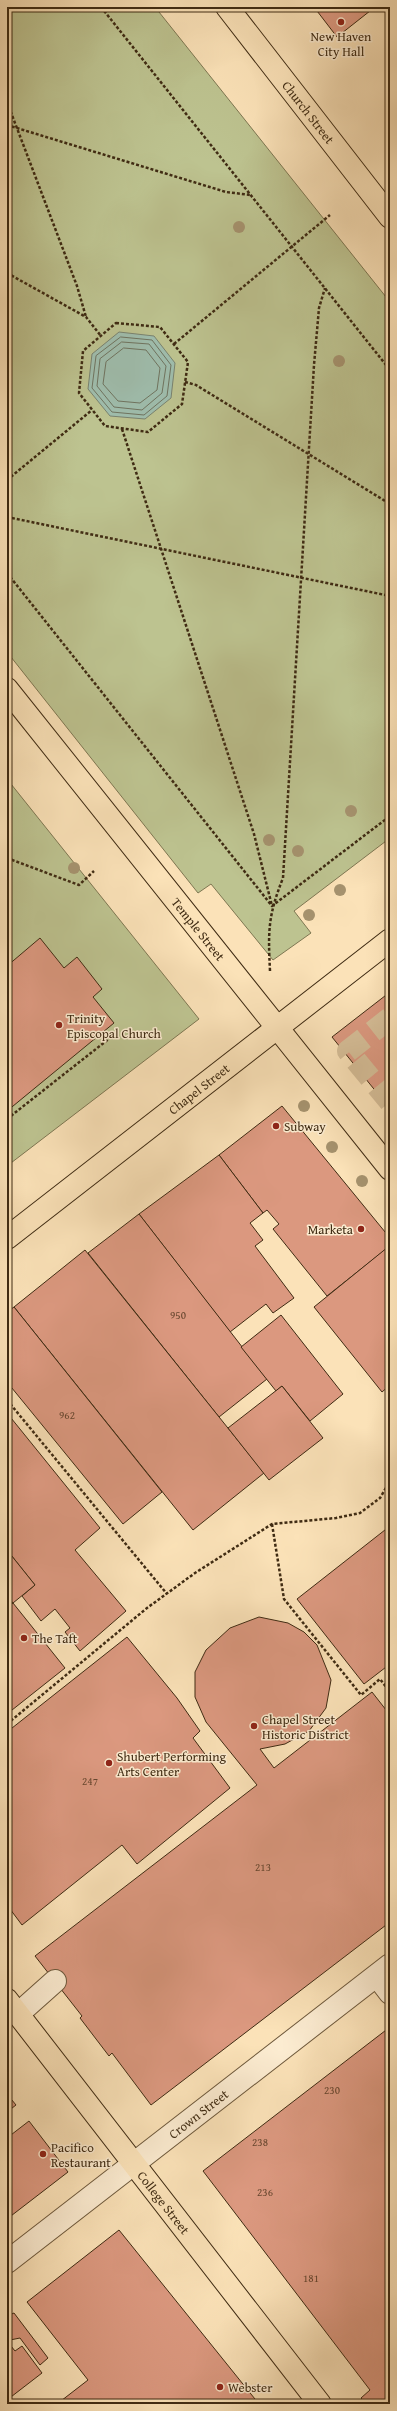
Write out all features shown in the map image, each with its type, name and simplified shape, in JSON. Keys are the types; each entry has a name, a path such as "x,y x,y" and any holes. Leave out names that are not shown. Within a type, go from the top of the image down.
{"main road":[{"name":"Church Street","path":"227,7 390,217"},
{"name":"Temple Street","path":"7,689 390,1169"},
{"name":"Chapel Street","path":"7,1238 390,940"},
{"name":"College Street","path":"12,2007 320,2404"}],"street":[{"path":"383,1971 390,1993"},
{"name":"Crown Street","path":"7,2262 383,1971"},
{"path":"12,2007 55,1981"}],"path":[{"path":"101,7 250,195 293,246 390,370"},
{"path":"7,102 77,286 86,317 101,336"},
{"path":"7,125 226,192 250,195"},
{"path":"174,344 330,215"},
{"path":"7,273 86,317"},
{"path":"270,971 268,930 272,906 283,878 300,579 319,308 325,288"},
{"path":"116,323 160,327 188,362 182,404 148,432 105,426 79,393 83,351 101,336 116,323"},
{"path":"185,382 196,385 390,504"},
{"path":"7,480 92,410"},
{"path":"122,429 254,834 272,906"},
{"path":"7,517 300,579 390,596"},
{"path":"7,573 272,906"},
{"path":"272,906 390,816"},
{"path":"7,858 79,885 94,871"},
{"path":"7,1120 115,1034"},
{"path":"7,1400 167,1594"},
{"path":"7,1724 167,1594 195,1573 272,1524 336,1518 360,1513 380,1498 390,1481"},
{"path":"272,1524 284,1599 361,1694 380,1679 390,1692"}],"green space":[{"path":"7,7 155,7 390,302 390,838 294,911 311,933 273,960 211,884 198,893 7,652"},
{"path":"7,779 199,1019 7,1166"}],"water":[{"path":"119,332 154,336 175,363 171,398 145,419 110,416 88,389 92,354"}],"building":[{"name":"New Haven City Hall","path":"314,7 375,7 337,37"},
{"name":"Trinity Episcopal Church","path":"40,938 64,968 77,957 102,989 93,997 114,1023 7,1111 7,966"},
{"path":"390,992 390,1109 332,1037"},
{"path":"282,1106 390,1238 390,1246 327,1296 273,1229 279,1224 267,1210 263,1213 219,1155"},
{"path":"219,1155 263,1213 250,1223 263,1240 255,1246 294,1298 273,1313 266,1304 230,1332 139,1214"},
{"path":"139,1214 267,1379 219,1417 88,1253"},
{"path":"388,1247 390,1250 390,1385 382,1392 314,1307"},
{"path":"85,1250 264,1473 193,1530 14,1307"},
{"path":"14,1307 162,1492 123,1524 7,1382 7,1312"},
{"path":"281,1315 343,1394 310,1421 282,1386 276,1391 241,1347"},
{"path":"282,1386 323,1438 269,1480 228,1428"},
{"path":"7,1413 100,1528 75,1550 126,1611 80,1651 65,1632 70,1628 55,1609 41,1621 22,1596 35,1585 7,1550"},
{"path":"390,1526 390,1664 364,1684 297,1599"},
{"path":"7,1550 35,1585 13,1603 7,1596"},
{"name":"The Taft","path":"13,1603 65,1668 7,1714 7,1608"},
{"path":"259,1617 288,1623 304,1632 317,1645 331,1680 326,1708 309,1731 285,1744 260,1749 274,1768 372,1692 390,1715 390,1922 151,2105 112,2053 109,2056 80,2018 82,2016 35,1956 257,1785 206,1722 195,1697 195,1672 206,1650 230,1628"},
{"name":"Shubert Performing Arts Center","path":"127,1637 177,1698 200,1731 193,1738 230,1788 137,1864 122,1845 22,1925 7,1905 7,1732"},
{"path":"390,2027 390,2404 366,2404 361,2398 370,2390 203,2171"},
{"path":"7,2094 16,2105 7,2112"},
{"path":"29,2121 68,2172 7,2219 7,2138"},
{"path":"119,2230 259,2404 57,2404 88,2380 27,2302"},
{"path":"14,2313 48,2358 40,2365 20,2338 10,2340 7,2335 7,2316"},
{"path":"7,2341 15,2351 22,2346 42,2373 7,2400"}],"tunnel":[{"path":"390,1018 348,1051 390,1102"}],"place":[{"name":"New Haven City Hall","path":"341,22"},
{"name":"Trinity Episcopal Church","path":"59,1025"},
{"name":"Subway","path":"276,1126"},
{"name":"Marketa","path":"361,1229"},
{"name":"The Taft","path":"24,1638"},
{"name":"Chapel Street Historic District","path":"254,1726"},
{"name":"Shubert Performing Arts Center","path":"109,1763"},
{"name":"Pacifico Restaurant","path":"43,2154"},
{"name":"Webster","path":"220,2387"}]}
